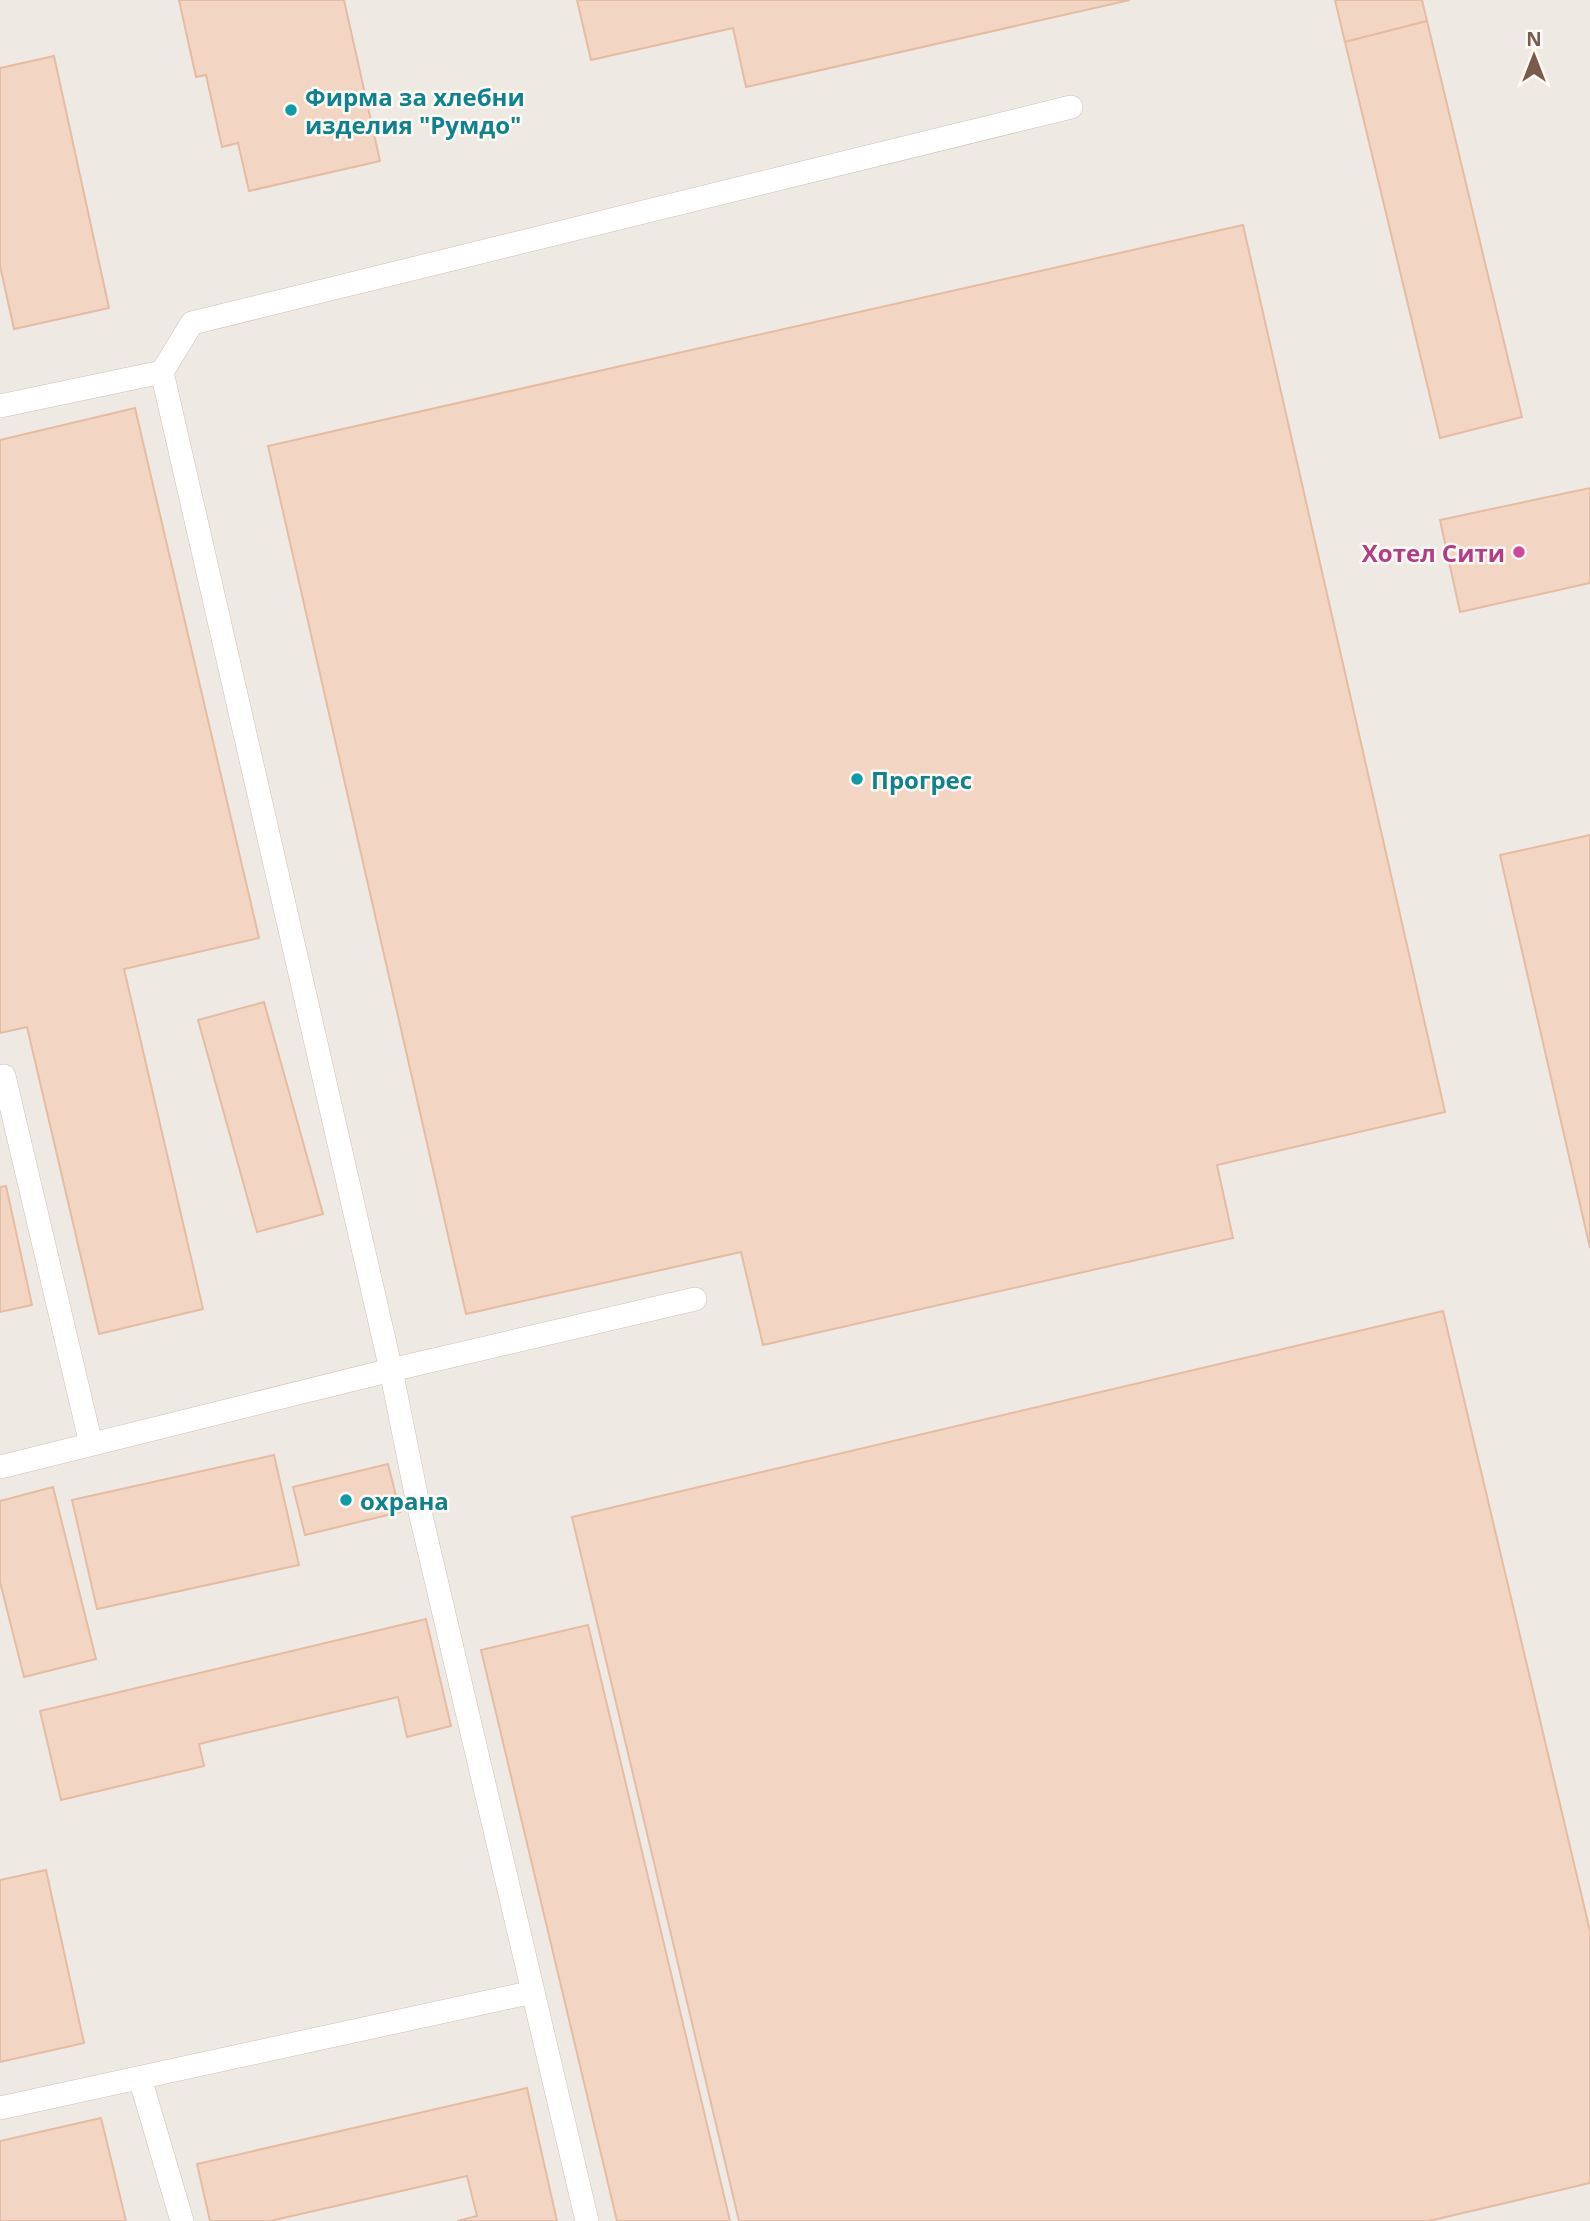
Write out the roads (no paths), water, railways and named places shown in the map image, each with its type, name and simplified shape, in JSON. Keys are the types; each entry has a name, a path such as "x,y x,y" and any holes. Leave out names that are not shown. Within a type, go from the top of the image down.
{"lane":[{"path":"587,2221 417,1499 391,1370 162,372 192,323 1071,107"},
{"path":"0,406 162,372"},
{"path":"0,1077 4,1076 91,1444"},
{"path":"0,1467 391,1370 695,1299"},
{"path":"0,2108 533,1992"},
{"path":"140,2078 182,2221"}],"place":[{"name":"Фирма за хлебни изделия \"Румдо\"","path":"291,110"},
{"name":"Хотел Сити","path":"1519,552"},
{"name":"Прогрес","path":"857,779"},
{"name":"охрана","path":"346,1500"}]}
